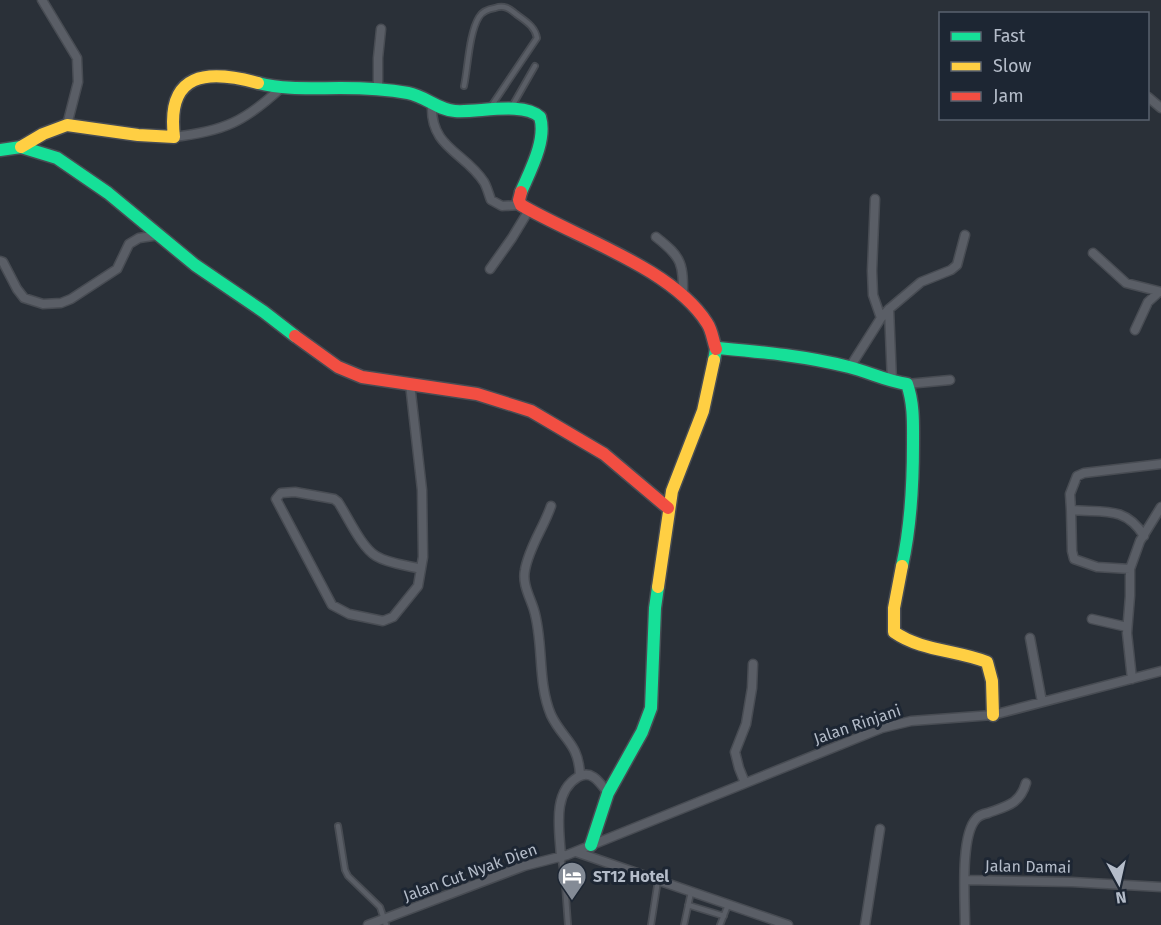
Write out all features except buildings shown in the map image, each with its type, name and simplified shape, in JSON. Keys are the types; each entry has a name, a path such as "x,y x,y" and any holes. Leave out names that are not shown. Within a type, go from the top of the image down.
{"street":[{"path":"42,0 77,58 78,82 67,125"},
{"path":"378,90 381,29"},
{"path":"174,137 171,118 178,92 200,78 225,76 281,88 352,88 411,93 421,96 432,105 444,110 528,110 542,119 537,152 519,200 525,207 635,264 672,287 698,309 709,326 715,338 716,349 703,411 672,491 668,508 655,608 651,708 642,732 608,793 591,845"},
{"path":"0,150 21,147 43,134 67,125 138,135 174,137 200,134 227,127 255,110 281,88"},
{"path":"1149,98 1161,108"},
{"path":"432,105 432,115 440,139 485,183 491,200 502,206 525,207"},
{"path":"21,147 57,158 108,193 195,265 264,312 338,367 362,377 477,393 531,411 604,454 668,508"},
{"path":"875,199 873,295 881,318"},
{"path":"490,269 512,238 525,207"},
{"path":"0,261 3,262 24,298 43,304 54,304 71,298 117,269 129,244 139,238 159,235"},
{"path":"850,367 889,309 921,282 951,270 957,265 965,235"},
{"path":"656,237 678,256 683,276 683,297"},
{"path":"1093,253 1126,283 1137,287 1153,288 1160,292 1148,302 1135,330"},
{"path":"889,309 892,382"},
{"path":"716,349 726,347 788,355 850,367 892,382 907,384 950,380"},
{"path":"410,384 424,528 421,569 418,586 393,617 383,621 349,614 332,605 276,498 281,493 295,492 334,499 368,550 387,561 421,569"},
{"path":"907,384 913,402 913,484 909,535 897,596 894,632 900,638 914,643 974,656 987,662 992,681 993,715"},
{"path":"1130,568 1097,567 1074,559 1070,494 1077,476 1094,471 1161,464"},
{"path":"551,506 532,549 525,571 525,584 538,625 548,706 552,717 577,753 579,776"},
{"path":"1071,510 1116,512 1136,524 1143,536"},
{"path":"1132,679 1127,627 1130,568 1143,536 1160,510"},
{"path":"1092,619 1127,627"},
{"path":"1030,638 1042,702"},
{"path":"745,783 735,752 746,724 753,664"},
{"name":"Jalan Rinjani","path":"576,852 898,723 993,715 1161,671"},
{"path":"561,858 559,822 564,790 579,776 589,775 597,779 608,793"},
{"path":"965,925 966,845 972,824 977,816 1016,801 1023,795 1026,783"},
{"path":"865,925 880,829"},
{"path":"576,852 788,925"},
{"name":"Jalan Cut Nyak Dien","path":"368,925 386,922 524,866 561,858 576,852"},
{"name":"Jalan Damai","path":"966,880 1072,882 1161,887"}],"lane":[{"path":"465,86 472,38 480,15 495,8 505,7 531,26 537,34 535,42 489,110"},
{"path":"510,109 535,66"},
{"path":"338,826 345,870 348,876 380,907 386,922"},
{"path":"561,858 568,925"},
{"path":"651,925 658,880"},
{"path":"684,925 691,892"},
{"path":"688,905 724,916"},
{"path":"720,925 728,905"}],"traffic: fast":[{"path":"258,83 288,88 357,88 400,92 455,111 511,109 532,112 540,117 541,135 536,155 521,192"},
{"path":"0,150 21,147 57,158 108,193 195,265 295,336"},
{"path":"714,360 716,349 719,348 784,355 849,367 907,384 913,414 913,475 902,566"},
{"path":"591,845 608,793 642,732 651,708 658,587"}],"traffic: slow":[{"path":"21,147 43,134 67,125 138,135 174,137 173,115 177,99 184,88 194,80 222,76 258,83"},
{"path":"658,587 672,491 703,411 714,360"},
{"path":"902,566 894,608 894,632 927,647 987,662 992,681 993,715"}],"traffic: jam":[{"path":"521,192 519,200 521,205 648,270 671,286 691,303 707,323 716,349"},
{"path":"295,336 338,367 362,377 477,394 531,411 604,454 668,508"}],"place":[{"name":"ST12 Hotel","path":"572,902"}]}
